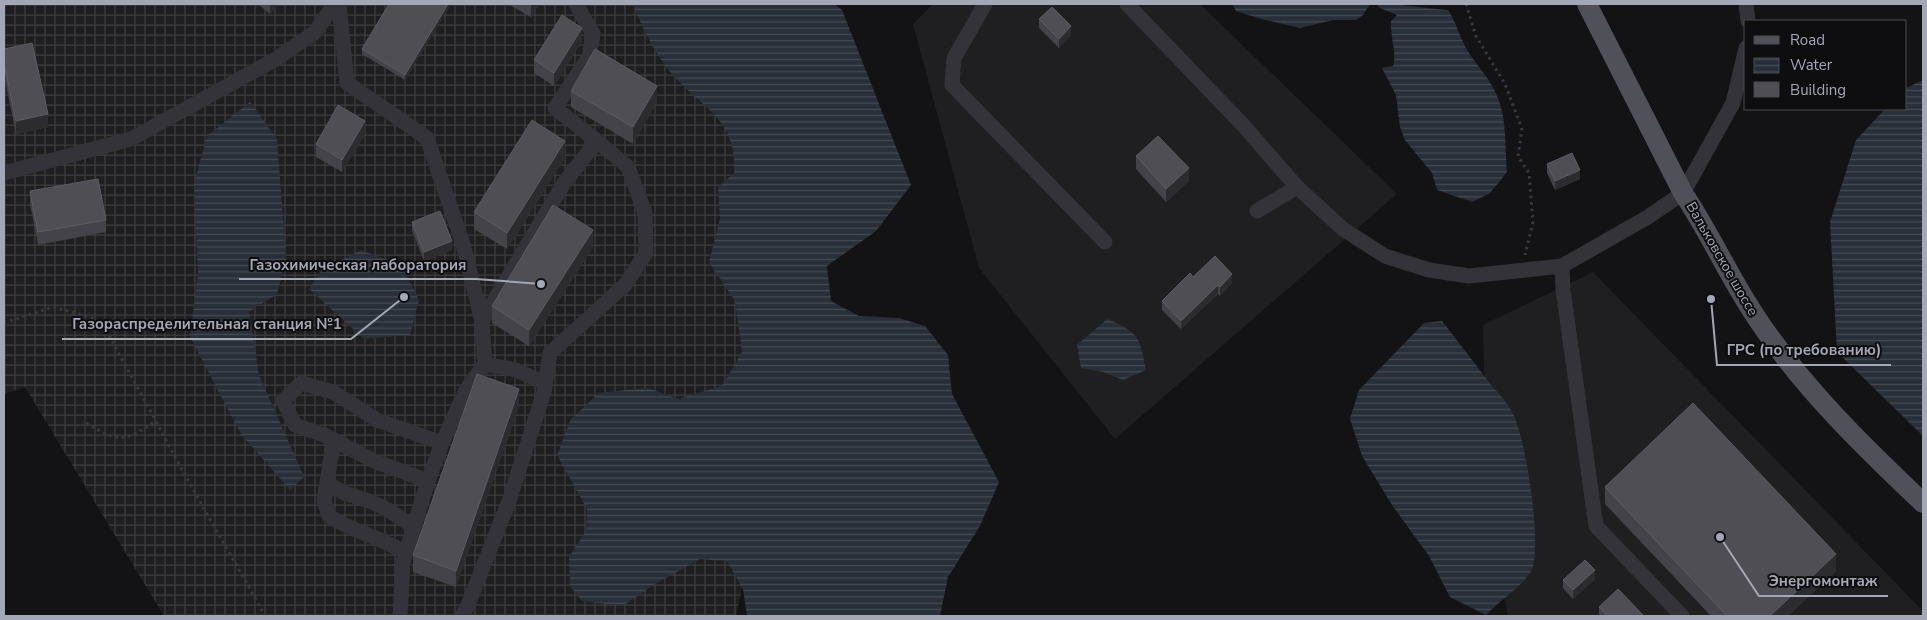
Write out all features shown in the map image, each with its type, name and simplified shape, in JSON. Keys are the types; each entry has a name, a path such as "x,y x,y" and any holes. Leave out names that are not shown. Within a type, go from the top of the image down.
{"main road":[{"name":"Вальковское шоссе","path":"1587,4 1683,193 1701,219 1756,317 1799,377 1878,460 1923,503"}],"lane":[{"path":"4,174 132,139 276,59 314,33 335,4"},
{"path":"339,4 347,83 427,138 462,244 482,321 485,364 466,390 442,443 428,481 406,553 400,616"},
{"path":"462,616 509,501 546,383 550,353 625,285 646,253 645,213 628,167 555,108 588,57 593,34 576,4"},
{"path":"985,4 954,58 952,85 1105,242"},
{"path":"1127,4 1243,125 1297,188 1343,229 1384,256 1429,270 1469,276 1521,272 1562,266 1648,217 1683,193 1733,103 1744,56"},
{"path":"1746,4 1748,20"},
{"path":"482,321 564,183 597,141"},
{"path":"1258,211 1297,188"},
{"path":"1562,266 1563,290 1596,526 1682,616"},
{"path":"485,364 516,370 546,383"},
{"path":"428,481 374,461 334,440 295,426 283,401 301,383 333,392 377,420 442,443"},
{"path":"334,440 324,501 330,516 356,530 387,541 406,553"},
{"path":"327,482 341,493 387,509 414,527"}],"path":[{"path":"1466,4 1476,36 1505,84 1522,129 1518,156 1529,173 1534,222 1521,272"},
{"path":"4,323 53,307 92,317 107,332 183,473 213,521 265,616"},
{"path":"86,423 108,436 130,438 156,421"}],"shaded area":[{"path":"4,4 760,4 824,208 736,616 164,616 25,387 4,394"},
{"path":"933,4 1200,4 1397,194 1115,439 979,268 913,24"},
{"path":"1593,272 1923,611 1923,616 1508,616 1487,500 1483,325"}],"water":[{"path":"633,4 834,4 842,10 911,185 876,231 827,266 831,301 859,316 899,318 925,326 948,355 952,394 999,482 980,526 948,577 940,616 747,616 743,589 727,561 700,559 655,584 623,606 582,601 570,586 569,557 586,531 587,509 557,455 571,419 599,393 648,388 678,399 722,386 742,352 735,301 709,262 720,219 718,187 735,172 730,138 716,116 674,76 661,60 645,32"},
{"path":"1232,4 1370,4 1363,15 1356,20 1333,20 1300,28 1236,11"},
{"path":"1376,4 1448,10 1466,48 1494,89 1500,105 1505,133 1507,172 1490,193 1472,202 1437,190 1432,173 1405,140 1400,127 1396,95 1382,68 1393,66 1391,21 1397,15 1380,8"},
{"path":"1923,80 1923,436 1837,352 1830,222 1856,140 1884,110 1907,110 1907,88"},
{"path":"250,102 277,139 286,258 277,294 249,312 259,375 304,477 290,490 241,434 190,337 198,274 194,184 207,136"},
{"path":"361,250 401,265 419,300 410,335 364,339 309,289 321,271"},
{"path":"1107,319 1126,328 1136,337 1142,350 1146,370 1123,380 1103,372 1081,368 1077,345"},
{"path":"1442,321 1512,412 1522,443 1531,490 1535,538 1535,556 1532,569 1518,587 1486,615 1450,597 1429,556 1392,505 1362,456 1350,419 1359,390 1424,323"}],"building":[{"path":"389,4 448,4 405,75 362,49"},
{"path":"1052,7 1071,26 1059,39 1039,19"},
{"path":"562,15 582,28 554,73 534,60"},
{"path":"32,43 48,114 16,121 4,63 4,49"},
{"path":"595,49 657,86 633,127 571,91"},
{"path":"338,105 365,121 342,160 316,144"},
{"path":"532,120 565,141 507,233 474,212"},
{"path":"1158,136 1189,168 1166,189 1136,156"},
{"path":"1572,153 1580,170 1555,181 1547,164"},
{"path":"98,179 106,220 38,232 30,191"},
{"path":"553,205 593,230 529,330 492,306"},
{"path":"440,211 452,241 424,252 412,222"},
{"path":"1215,256 1232,274 1181,321 1162,301 1190,273 1193,277"},
{"path":"477,374 519,389 456,571 413,555"},
{"path":"1693,403 1836,554 1770,616 1727,616 1605,487"},
{"path":"1585,560 1595,570 1573,590 1563,580"},
{"path":"1618,589 1644,616 1608,616 1599,607"}],"place":[{"name":"Газохимическая лаборатория","path":"541,284"},
{"name":"Газораспределительная станция №1","path":"404,297"},
{"name":"ГРС (по требованию)","path":"1711,299"},
{"name":"Энергомонтаж","path":"1720,537"}]}
